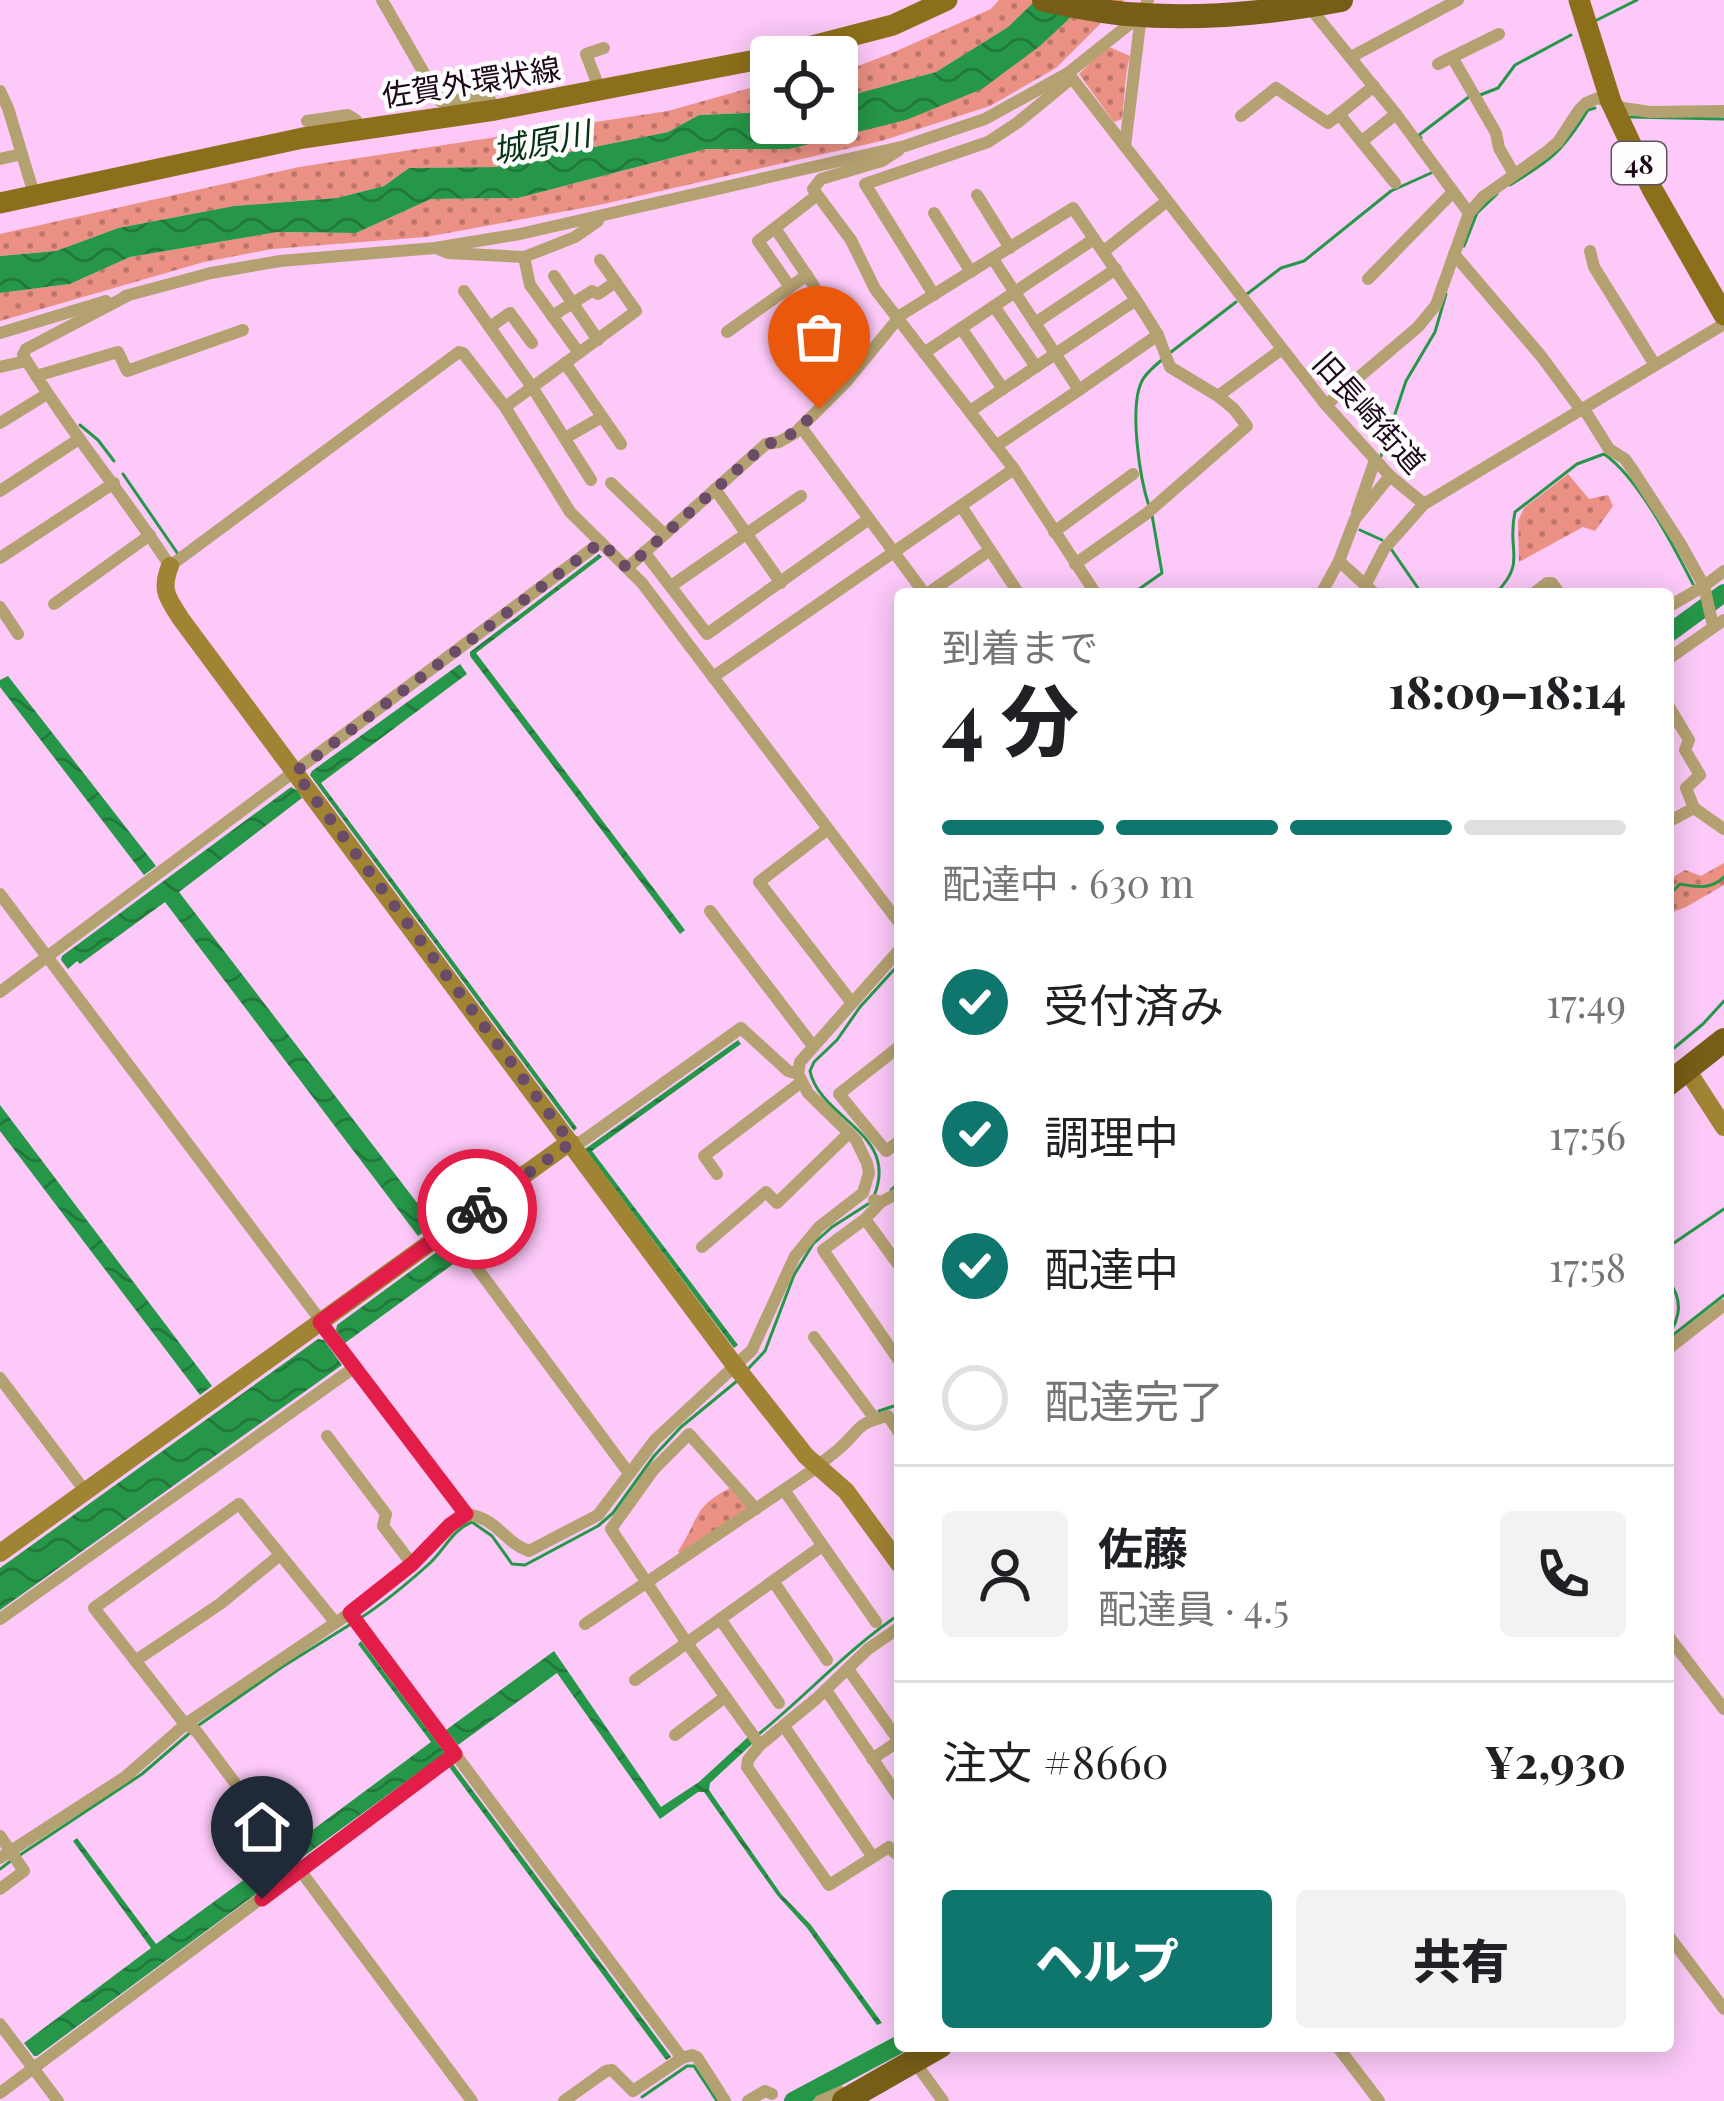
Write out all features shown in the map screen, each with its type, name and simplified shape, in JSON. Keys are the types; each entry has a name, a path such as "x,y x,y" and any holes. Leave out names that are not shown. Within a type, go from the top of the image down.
{"highway":[{"path":"1044,0 1137,10 1265,11 1341,0"},
{"path":"1677,1077 1724,1040"},
{"path":"849,2098 930,2052"}],"main road":[{"name":"佐賀外環状線","path":"0,203 303,138 495,110 723,59 766,58 893,25 947,0"},
{"name":"48","path":"1579,0 1611,102 1652,189 1724,319"}],"street":[{"path":"382,0 440,101 489,98 495,110"},
{"path":"1352,57 1458,0"},
{"path":"0,333 211,273 280,261 435,248 606,215 905,146 985,119 1069,73 1137,10"},
{"path":"1125,146 1137,10"},
{"path":"1315,14 1469,212"},
{"path":"1438,64 1498,34"},
{"path":"600,90 586,54 604,48"},
{"path":"1453,57 1514,174"},
{"path":"934,295 866,184 988,142 1067,82 1069,73"},
{"name":"旧長崎街道","path":"1069,73 1327,405 1390,476 1424,504 1724,319"},
{"path":"1241,116 1276,88 1328,123 1374,86"},
{"path":"0,91 34,194"},
{"path":"1327,405 1418,327 1436,305 1457,258 1469,212 1483,196 1558,142 1586,103 1598,98 1650,112 1724,111"},
{"path":"1339,114 1395,183"},
{"path":"1362,141 1396,114"},
{"path":"307,121 349,115 359,130"},
{"path":"905,146 882,161 821,179 813,189 851,239 896,320 1014,469 1092,588"},
{"path":"0,158 22,154"},
{"path":"1369,279 1454,192"},
{"path":"976,195 1010,248"},
{"path":"790,286 758,241 816,196"},
{"path":"1105,251 1167,201"},
{"path":"627,568 766,444 779,442 801,427 846,382 896,320 1073,208 1158,335 1170,368 1218,396 1247,425 1151,510 1075,564"},
{"path":"934,213 971,272"},
{"path":"435,248 448,254 524,257 575,237 606,215"},
{"path":"742,344 729,330 790,286 810,281 775,228"},
{"path":"928,239 944,229"},
{"path":"924,353 1094,239"},
{"path":"1590,251 1600,278 1655,365"},
{"path":"524,257 530,285 578,353"},
{"path":"1457,258 1541,356 1609,449 1625,459 1700,590 1715,620 1674,654"},
{"path":"992,259 1079,390"},
{"path":"506,407 637,311 600,260"},
{"path":"1035,323 1116,269"},
{"path":"554,276 598,340"},
{"path":"552,316 616,282"},
{"path":"464,291 591,480"},
{"path":"129,295 26,349 23,355 170,566"},
{"path":"970,411 1136,300"},
{"path":"994,306 1036,367"},
{"path":"490,328 510,313 532,343"},
{"path":"961,328 1003,389"},
{"path":"36,376 118,352 127,371 243,330"},
{"path":"996,446 1158,335"},
{"path":"1218,396 1282,349"},
{"path":"894,916 642,583 570,512 506,407 463,353 458,352 170,566 165,594 295,772 741,1373 816,1468 846,1491 894,1557"},
{"path":"0,367 26,361"},
{"path":"565,363 620,444"},
{"path":"0,423 47,394"},
{"path":"565,438 602,417"},
{"path":"801,427 921,588"},
{"path":"0,491 79,440"},
{"path":"1324,588 1376,460"},
{"path":"713,676 1014,469"},
{"path":"1054,532 1133,473"},
{"path":"1355,519 1390,476"},
{"path":"0,558 114,483"},
{"path":"611,483 664,534"},
{"path":"715,489 781,583"},
{"path":"670,586 801,496"},
{"path":"1371,588 1387,545 1424,504"},
{"path":"962,506 1015,588"},
{"path":"644,552 707,634 869,519"},
{"path":"54,604 150,535"},
{"path":"0,992 601,542"},
{"path":"935,588 990,550"},
{"path":"1339,561 1370,588"},
{"path":"1674,604 1724,571"},
{"path":"0,607 4,623 18,634"},
{"path":"1674,715 1689,740 1685,750 1700,775 1685,788 1694,808 1724,829"},
{"path":"1674,819 1694,808"},
{"path":"824,832 759,882 851,1004"},
{"path":"0,894 466,1514 493,1522 514,1544 530,1551 598,1515 628,1472 683,1411 741,1373 780,1286 815,1244 879,1197"},
{"path":"710,911 813,1046"},
{"path":"717,1174 704,1156 799,1079 800,1062 894,956"},
{"path":"0,1553 563,1147 580,1142 741,1028 860,1134 886,1151 894,1145"},
{"path":"879,1197 860,1134 839,1094 894,1055"},
{"path":"1677,1077 1724,1127"},
{"path":"702,1247 766,1192 777,1203 860,1134"},
{"path":"815,1244 865,1219 879,1197"},
{"path":"865,1219 894,1260"},
{"path":"448,1229 628,1472"},
{"path":"815,1244 894,1354"},
{"path":"1674,1343 1724,1305"},
{"path":"814,1337 875,1419"},
{"path":"0,1619 355,1367"},
{"path":"0,1378 86,1491"},
{"path":"585,1624 816,1468 853,1432 888,1416 894,1425"},
{"path":"756,1509 689,1434 655,1469 611,1529 760,1745"},
{"path":"327,1436 386,1514 383,1526 412,1564"},
{"path":"784,1490 876,1622"},
{"path":"335,1622 238,1504 94,1608 192,1727 472,2101"},
{"path":"10,1856 335,1622 354,1618 466,1514"},
{"path":"635,1680 822,1546"},
{"path":"135,1661 220,1604 280,1555"},
{"path":"773,1581 827,1660"},
{"path":"354,1618 682,2059"},
{"path":"720,1619 779,1703"},
{"path":"894,1631 760,1745 747,1767 829,1885 889,1846 894,1852"},
{"path":"1674,1644 1724,1709"},
{"path":"848,1669 894,1734"},
{"path":"826,1690 894,1790"},
{"path":"675,1735 725,1697"},
{"path":"784,1726 872,1856"},
{"path":"872,1759 894,1744"},
{"path":"0,2093 455,1754"},
{"path":"0,1836 23,1871 0,1889"},
{"path":"1674,1943 1724,2009"},
{"path":"0,2024 58,2101"},
{"path":"1342,2052 1379,2101"},
{"path":"564,2101 606,2071 612,2070 633,2091 692,2055 725,2101"},
{"path":"914,2061 943,2101"},
{"path":"748,2101 765,2091 770,2099"},
{"path":"820,2101 841,2092 849,2098"}],"shaded area":[{"path":"999,0 1036,0 1008,27 936,72 858,93 858,66 991,9"},
{"path":"1089,0 1124,0 1056,68 990,106 881,141 599,205 426,237 272,249 204,262 0,321 0,293 70,284 130,257 278,232 356,233 431,199 518,198 706,149 858,144 858,115"},
{"path":"1107,46 1130,56 1122,119 1114,122 1079,74"},
{"path":"750,88 750,113 699,115 668,132 496,167 409,168 384,186 337,198 234,206 118,228 56,251 0,256 0,234 299,167 668,111"},
{"path":"1568,474 1589,499 1608,495 1613,506 1595,531 1583,527 1519,562 1518,521 1524,508"},
{"path":"1724,863 1724,885 1674,912 1674,876 1685,870 1701,876"},
{"path":"732,1487 751,1508 681,1556 678,1551 703,1507"}],"water":[{"path":"1036,0 1089,0 1040,46 982,89 906,120 858,132 858,93 936,72 1008,27"},
{"path":"750,113 750,144 809,144 789,149 706,149 518,198 431,199 356,233 278,232 130,257 70,284 0,293 0,256 56,251 118,228 234,206 337,198 384,186 409,168 496,167 668,132 699,115"},
{"path":"599,554 602,557 476,653 685,930 680,934 470,656"},
{"path":"460,664 467,674 321,783 577,1128 574,1131 310,775"},
{"path":"8,676 156,866 144,875 0,687 0,680"},
{"path":"291,787 302,798 179,892 434,1225 418,1236 165,902 80,964 77,961 68,969 61,960"},
{"path":"738,1040 741,1044 592,1151 738,1345 734,1348 585,1149"},
{"path":"0,1105 212,1386 200,1395 0,1131"},
{"path":"442,1248 451,1249 456,1262 345,1343 337,1325"},
{"path":"318,1339 324,1340 342,1365 0,1610 0,1568"},
{"path":"361,1641 445,1753 300,1859 291,1846 431,1742 358,1644"},
{"path":"554,1651 661,1807 699,1782 748,1737 753,1743 710,1783 709,1790 781,1894 811,1925 882,2023 877,2025 704,1792 660,1819 557,1673 458,1745 446,1730"},
{"path":"453,1764 671,2057 666,2060 449,1767"},
{"path":"77,1838 156,1944 278,1855 288,1868 34,2056 24,2043 151,1948 73,1841"}],"waterway":[{"path":"1597,20 1637,0"},
{"path":"1480,95 1498,88 1515,65 1571,35"},
{"path":"1421,138 1470,96"},
{"path":"1510,185 1555,154 1588,110 1595,108"},
{"path":"1630,117 1724,119"},
{"path":"1247,294 1281,268 1304,261 1391,191 1431,173"},
{"path":"1464,246 1477,213 1497,194"},
{"path":"1381,456 1406,381 1435,332 1446,294"},
{"path":"1171,352 1236,302"},
{"path":"1149,506 1139,461 1136,406 1143,379 1164,358"},
{"path":"80,425 114,461"},
{"path":"1500,588 1513,564 1515,512 1577,464 1604,454 1642,495 1693,584"},
{"path":"123,474 178,554"},
{"path":"1141,588 1162,573 1152,515"},
{"path":"1360,530 1382,540"},
{"path":"1389,546 1418,588"},
{"path":"1674,630 1724,593"},
{"path":"1674,890 1680,884 1708,886 1724,877"},
{"path":"874,1196 879,1175 868,1141 828,1102 810,1071 894,970"},
{"path":"1674,1048 1724,1001"},
{"path":"891,1190 894,1187"},
{"path":"747,1370 765,1351 794,1275 813,1244 868,1204"},
{"path":"1674,1243 1724,1209"},
{"path":"1674,1290 1678,1308 1674,1326"},
{"path":"1674,1334 1724,1295"},
{"path":"359,1619 413,1578 472,1522 492,1536 512,1564 525,1565 598,1526 681,1427 737,1381"},
{"path":"879,1411 894,1406"},
{"path":"760,1733 894,1619"},
{"path":"199,1725 351,1624"},
{"path":"20,1855 142,1774 192,1731"},
{"path":"0,1869 12,1860"},
{"path":"793,2101 894,2047"},
{"path":"642,2097 694,2066 717,2101"}],"way so far":[{"path":"477,1209 571,1143 295,772 601,542 627,568 766,444 795,433 819,409"}],"route":[{"path":"262,1899 455,1754 350,1613 466,1514 320,1322 477,1209"}],"water label":[{"name":"城原川","path":"541,140"}]}
